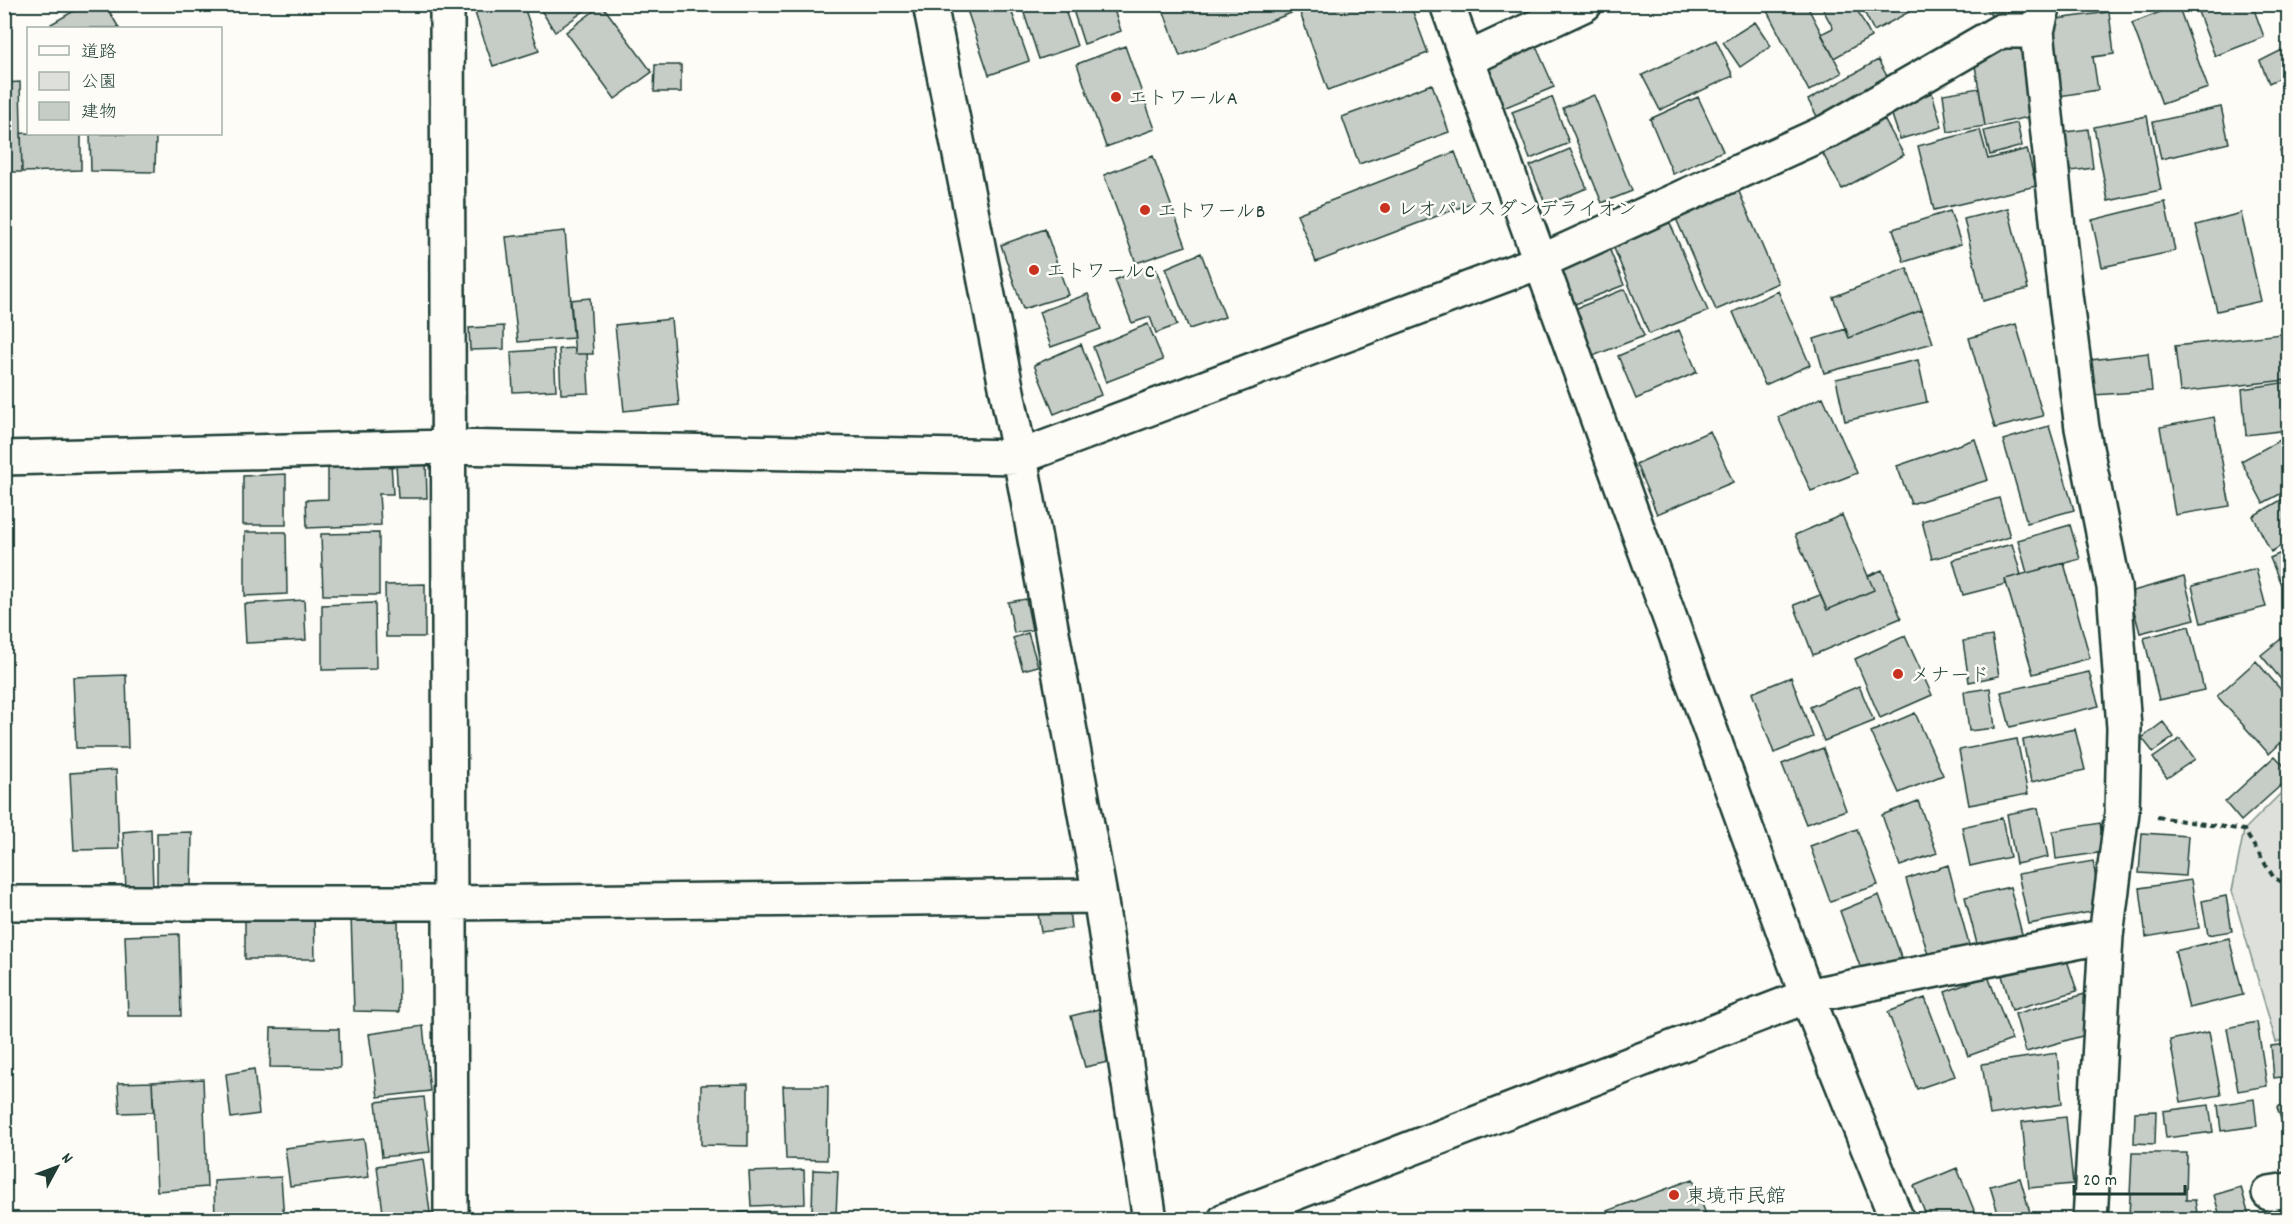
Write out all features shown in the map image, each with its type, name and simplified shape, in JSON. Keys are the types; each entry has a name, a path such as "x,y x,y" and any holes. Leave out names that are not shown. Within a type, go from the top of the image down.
{"street":[{"path":"447,4 451,1220"},
{"path":"930,4 1020,457 1100,896 1150,1220"},
{"path":"1447,4 1807,996 1897,1220"},
{"path":"1468,59 1585,4"},
{"path":"4,458 448,447 1020,457 1542,261 1828,131 2001,31 2041,18 2065,294 2082,428 2114,587 2124,728 2122,812 2106,936 2090,1220"},
{"path":"4,903 451,903 1100,896"},
{"path":"1225,1220 1807,996 2106,936"}],"path":[{"path":"2122,812 2244,830 2274,878 2289,885"}],"green space":[{"path":"2288,786 2288,1039 2276,1042 2232,891 2244,830"}],"building":[{"path":"86,4 105,4 118,27 52,27 51,24"},
{"path":"472,4 523,4 539,51 493,66"},
{"path":"537,4 592,4 592,5 555,32"},
{"path":"965,4 1009,4 1029,61 989,75"},
{"path":"1021,4 1063,4 1077,46 1039,59"},
{"path":"1071,4 1112,4 1121,31 1084,44"},
{"path":"1161,4 1410,4 1428,53 1328,90 1299,10 1180,56"},
{"path":"1774,4 1806,4 1842,73 1809,91 1766,9"},
{"path":"1820,4 1854,4 1871,37 1834,58 1821,34 1833,28"},
{"path":"1860,4 1905,4 1909,12 1874,31"},
{"path":"1981,4 2017,4 2012,21 1991,15"},
{"path":"2195,4 2252,4 2264,37 2215,56"},
{"path":"602,5 652,72 615,99 566,32"},
{"path":"2178,5 2208,88 2162,104 2132,23"},
{"path":"2109,12 2114,54 2093,57 2098,90 2059,96 2049,20"},
{"path":"1755,22 1771,46 1740,67 1723,42"},
{"path":"1716,40 1733,76 1660,110 1642,75"},
{"path":"1535,44 1554,87 1501,109 1484,66"},
{"path":"2022,44 2034,116 1985,126 1973,53"},
{"name":"エトワールA","path":"1125,46 1155,129 1106,147 1077,64"},
{"path":"2288,47 2288,74 2269,83 2260,61"},
{"path":"1878,60 1892,85 1822,125 1808,100"},
{"path":"655,65 681,65 681,92 654,92"},
{"path":"20,82 22,172 4,172 4,83"},
{"path":"1432,84 1449,132 1359,164 1342,117"},
{"path":"1979,88 1985,126 1948,132 1943,94"},
{"path":"1932,93 1942,127 1900,139 1889,106"},
{"path":"1594,95 1632,191 1602,203 1563,108"},
{"path":"1552,97 1569,143 1530,159 1512,112"},
{"path":"1698,97 1723,151 1673,174 1650,119"},
{"path":"2221,107 2229,143 2161,159 2153,122"},
{"path":"2147,116 2161,190 2108,201 2094,127"},
{"path":"1884,119 1904,155 1842,189 1822,152"},
{"path":"2017,123 2022,146 1990,155 1984,131"},
{"path":"2088,129 2093,168 2064,172 2059,133"},
{"path":"1980,130 1988,159 2027,149 2036,186 1934,210 1918,146"},
{"path":"21,133 81,135 81,170 22,172"},
{"path":"90,135 156,135 155,172 91,171"},
{"path":"2288,146 2288,170 2280,150"},
{"path":"1570,149 1587,188 1546,205 1530,166"},
{"name":"レオパレスダンデライオン","path":"1455,152 1474,202 1316,262 1297,214"},
{"name":"エトワールB","path":"1153,156 1186,246 1136,263 1104,175"},
{"path":"1737,187 1778,283 1716,310 1674,214"},
{"path":"2165,202 2175,251 2102,267 2092,220"},
{"path":"2008,208 2028,289 1983,301 1964,219"},
{"path":"1950,211 1961,244 1904,262 1893,229"},
{"path":"2241,213 2261,301 2217,311 2196,225"},
{"path":"1667,216 1708,311 1649,334 1611,241"},
{"name":"エトワールC","path":"1045,229 1068,295 1023,309 1001,245"},
{"path":"565,231 574,338 518,342 506,237"},
{"path":"1607,243 1624,285 1570,306 1554,264"},
{"path":"1201,253 1225,317 1189,329 1166,268"},
{"path":"1154,264 1177,325 1156,333 1150,317 1132,323 1115,280"},
{"path":"1907,268 1922,310 1849,338 1833,297"},
{"path":"1625,289 1644,336 1590,357 1572,310"},
{"path":"1778,291 1810,365 1765,385 1733,312"},
{"path":"1088,294 1101,329 1051,347 1039,312"},
{"path":"590,298 593,354 575,354 570,300"},
{"path":"1922,310 1933,343 1824,373 1814,339 1846,329 1849,338"},
{"path":"671,319 679,405 624,411 615,325"},
{"path":"1148,324 1163,360 1106,382 1093,347"},
{"path":"2016,324 2043,416 1995,428 1969,338"},
{"path":"504,326 504,349 470,350 469,328"},
{"path":"1679,330 1697,372 1636,399 1618,356"},
{"path":"2281,334 2286,380 2180,392 2175,346"},
{"path":"1081,344 1101,395 1054,414 1034,365"},
{"path":"575,348 575,354 587,354 589,393 561,394 559,349"},
{"path":"554,349 556,390 513,392 511,352"},
{"path":"2148,353 2152,391 2094,395 2091,360"},
{"path":"1918,360 1927,402 1845,421 1836,379"},
{"path":"2288,382 2288,430 2246,435 2242,389"},
{"path":"1823,397 1857,473 1811,491 1778,417"},
{"path":"2214,417 2230,506 2175,515 2160,427"},
{"path":"2049,426 2074,510 2027,523 2003,440"},
{"path":"1710,431 1733,482 1657,514 1636,464"},
{"path":"1975,439 1988,480 1911,504 1897,466"},
{"path":"2282,439 2288,451 2288,490 2263,503 2241,461"},
{"path":"426,462 427,498 398,498 396,463"},
{"path":"391,463 393,494 379,494 381,525 307,528 306,500 328,499 328,467"},
{"path":"286,474 286,525 243,525 243,476"},
{"path":"2288,496 2288,542 2271,552 2253,516"},
{"path":"1999,498 2010,537 1932,559 1922,521"},
{"path":"1842,515 1874,590 1827,610 1795,535"},
{"path":"2070,525 2080,559 2027,573 2018,540"},
{"path":"245,532 286,532 287,594 245,596"},
{"path":"379,533 379,595 323,595 321,534"},
{"path":"2012,544 2021,575 2005,579 2006,584 1963,595 1953,560"},
{"path":"2288,550 2288,593 2285,594 2270,558"},
{"path":"2064,563 2090,658 2033,674 2005,579"},
{"path":"2256,569 2266,607 2201,623 2192,586"},
{"path":"1882,570 1901,618 1813,655 1794,605 1820,595 1827,610 1874,590 1868,576"},
{"path":"2184,577 2195,619 2140,633 2129,592"},
{"path":"425,584 425,637 386,637 385,585"},
{"path":"1026,599 1032,630 1014,633 1008,602"},
{"path":"304,600 306,640 246,643 244,604"},
{"path":"375,603 376,669 322,670 322,605"},
{"path":"2189,626 2204,690 2159,700 2144,638"},
{"path":"1028,633 1038,666 1023,670 1013,638"},
{"path":"2286,635 2288,638 2288,688 2261,655"},
{"path":"1905,636 1932,695 1880,718 1855,659"},
{"path":"1992,636 1999,676 1969,682 1963,641"},
{"path":"2256,661 2288,698 2288,736 2269,754 2217,696"},
{"path":"2089,672 2099,706 2010,727 2001,692"},
{"path":"126,675 128,748 76,748 73,677"},
{"path":"1791,677 1813,737 1774,753 1752,693"},
{"path":"1859,686 1874,721 1824,741 1810,707"},
{"path":"1990,688 1995,728 1969,731 1964,692"},
{"path":"1915,713 1943,775 1899,793 1871,732"},
{"path":"2163,722 2174,737 2153,752 2142,738"},
{"path":"2075,729 2085,770 2031,782 2023,740"},
{"path":"2017,739 2028,794 1969,805 1959,750"},
{"path":"2180,739 2195,759 2167,778 2153,758"},
{"path":"1823,748 1846,810 1806,824 1782,764"},
{"path":"2275,756 2288,770 2288,779 2241,821 2225,802"},
{"path":"116,770 119,849 74,850 70,773"},
{"path":"1918,801 1937,853 1900,866 1882,815"},
{"path":"2038,808 2048,857 2016,864 2007,814"},
{"path":"2002,818 2010,857 1970,866 1962,827"},
{"path":"2100,823 2104,852 2056,859 2053,831"},
{"path":"151,829 153,888 126,889 123,832"},
{"path":"1857,829 1878,885 1830,901 1810,846"},
{"path":"192,832 191,886 157,885 157,833"},
{"path":"2142,833 2188,836 2185,876 2139,873"},
{"path":"2093,861 2101,910 2029,924 2018,874"},
{"path":"1948,865 1970,949 1930,961 1906,879"},
{"path":"2191,880 2199,928 2146,937 2140,888"},
{"path":"2010,887 2024,942 1979,952 1965,897"},
{"path":"1879,895 1902,959 1862,972 1840,911"},
{"path":"2226,896 2232,931 2208,935 2202,901"},
{"path":"1069,909 1071,928 1041,932 1038,913"},
{"path":"314,914 315,959 245,959 245,916"},
{"path":"351,915 398,915 399,1012 354,1011"},
{"path":"179,934 181,1016 128,1016 125,936"},
{"path":"2229,938 2243,995 2189,1008 2175,951"},
{"path":"2065,954 2077,991 2012,1010 2001,972"},
{"path":"1988,976 2012,1040 1968,1056 1945,992"},
{"path":"2085,994 2096,1032 2026,1052 2015,1014"},
{"path":"1925,998 1955,1076 1917,1089 1888,1012"},
{"path":"1099,1009 1113,1061 1085,1067 1071,1016"},
{"path":"2257,1022 2267,1086 2238,1091 2227,1028"},
{"path":"423,1026 430,1091 378,1097 369,1034"},
{"path":"271,1028 339,1029 340,1068 270,1067"},
{"path":"2209,1032 2221,1095 2181,1102 2170,1040"},
{"path":"2288,1044 2288,1076 2274,1078 2271,1046"},
{"path":"2057,1053 2062,1104 1990,1115 1982,1064"},
{"path":"254,1069 259,1114 231,1118 226,1074"},
{"path":"203,1079 207,1187 157,1191 152,1082"},
{"path":"152,1082 154,1112 120,1113 118,1083"},
{"path":"748,1084 748,1146 701,1145 701,1085"},
{"path":"783,1086 828,1086 827,1160 786,1159"},
{"path":"424,1097 430,1152 382,1157 376,1102"},
{"path":"2254,1099 2257,1126 2221,1131 2218,1105"},
{"path":"2288,1103 2288,1141 2277,1107"},
{"path":"2209,1105 2213,1132 2166,1138 2163,1111"},
{"path":"2156,1111 2155,1144 2134,1143 2135,1112"},
{"path":"2066,1117 2073,1184 2029,1188 2022,1122"},
{"path":"364,1139 369,1177 290,1186 285,1148"},
{"path":"2132,1153 2187,1153 2186,1200 2195,1200 2198,1220 2145,1220 2145,1218 2129,1217"},
{"path":"423,1159 431,1220 384,1220 377,1166"},
{"path":"1957,1168 1978,1220 1928,1220 1914,1186"},
{"path":"804,1170 805,1204 751,1206 749,1172"},
{"path":"813,1170 838,1171 836,1215 812,1213"},
{"path":"281,1177 284,1220 215,1220 214,1181"},
{"path":"2020,1178 2031,1216 2017,1220 2000,1220 1990,1186"},
{"name":"東境市民館","path":"1693,1179 1708,1220 1610,1220 1607,1211"},
{"path":"2241,1187 2250,1220 2221,1220 2214,1195"},
{"path":"2288,1205 2288,1220 2259,1220 2257,1214"},
{"path":"775,1211 776,1220 740,1220 739,1212"}],"place":[{"name":"エトワールA","path":"1116,97"},
{"name":"レオパレスダンデライオン","path":"1385,208"},
{"name":"エトワールB","path":"1145,210"},
{"name":"エトワールC","path":"1034,270"},
{"name":"メナード","path":"1898,674"},
{"name":"東境市民館","path":"1674,1195"}]}
